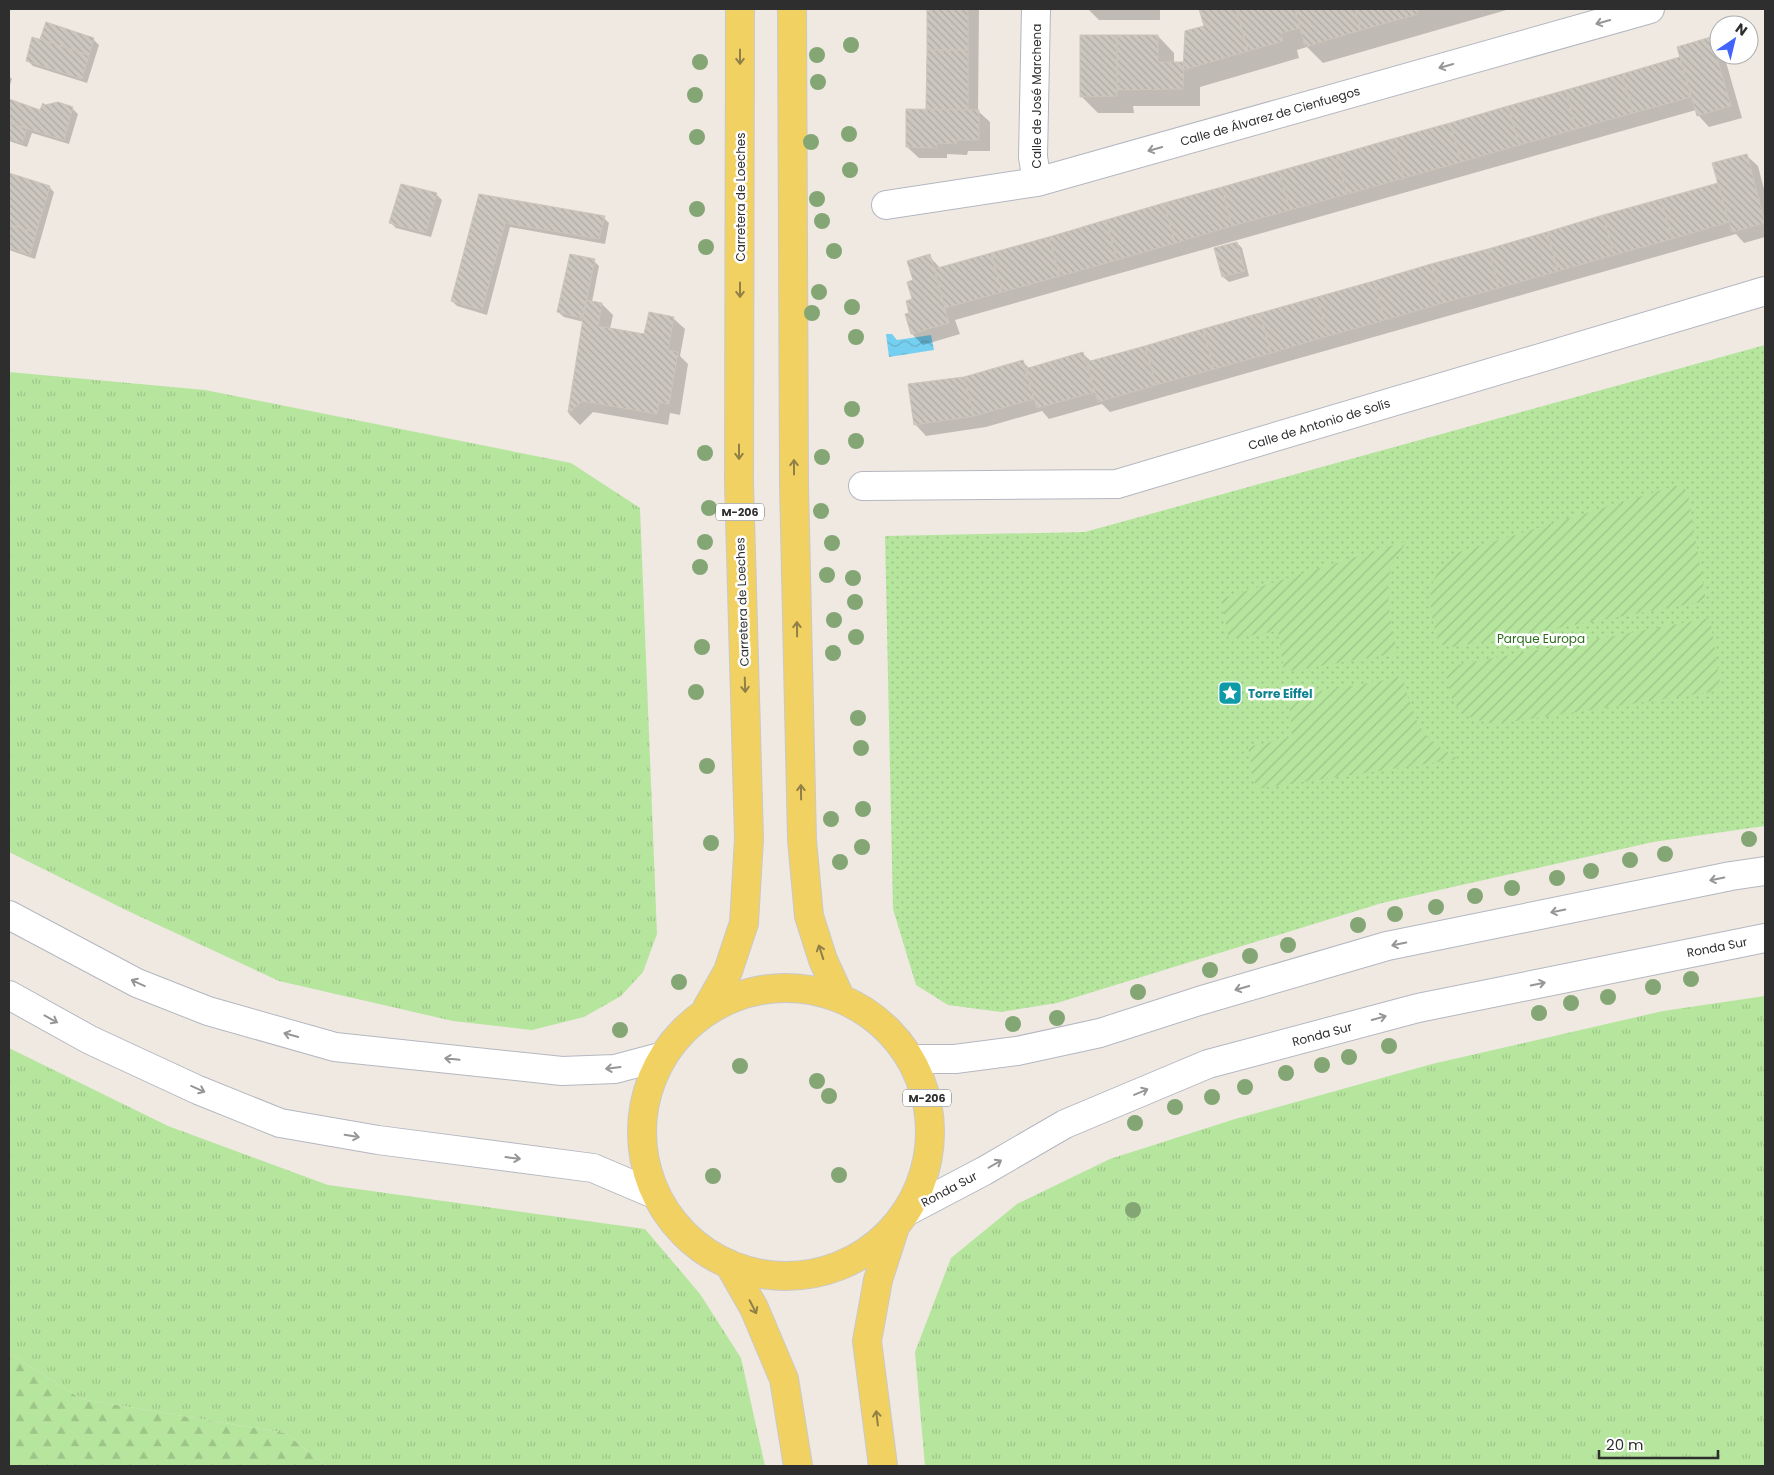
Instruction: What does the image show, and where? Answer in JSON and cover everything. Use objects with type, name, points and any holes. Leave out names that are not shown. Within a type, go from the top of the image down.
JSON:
[{"type":"main road","name":"Carretera de Loeches","points":[[707,1008],[728,971],[744,924],[750,840],[739,482],[740,9]]},
{"type":"main road","points":[[792,9],[794,484],[802,840],[809,916],[823,960],[840,996]]},
{"type":"main road","name":"Calle de José Marchena","points":[[1036,9],[1033,157],[1037,182]]},
{"type":"main road","name":"Calle de Álvarez de Cienfuegos","points":[[886,205],[1037,182],[1650,9]]},
{"type":"main road","name":"Calle de Antonio de Solís","points":[[863,486],[1117,484],[1765,291]]},
{"type":"main road","points":[[912,1059],[955,1059],[1026,1049],[1100,1033],[1199,1001],[1387,946],[1721,878],[1765,871]]},
{"type":"main road","points":[[9,915],[137,983],[208,1011],[335,1047],[562,1071],[616,1069],[660,1056]]},
{"type":"main road","name":"Ronda Sur","points":[[900,1219],[1065,1124],[1208,1064],[1418,1008],[1765,938]]},
{"type":"main road","name":"M-206","points":[[883,1466],[867,1341],[878,1280],[900,1219],[919,1189],[930,1146],[928,1101],[912,1059],[881,1022],[840,996],[772,986],[707,1008],[660,1056],[640,1124],[654,1194],[685,1236],[729,1264],[764,1274],[800,1276],[836,1267],[868,1251],[900,1219]]},
{"type":"main road","points":[[9,995],[90,1040],[198,1090],[280,1124],[387,1142],[593,1168],[654,1194]]},
{"type":"main road","name":"M-206","points":[[729,1264],[754,1308],[784,1378],[798,1466]]},
{"type":"green space","name":"Parque Europa","points":[[1765,345],[1765,826],[1653,842],[1382,903],[1057,1003],[1001,1012],[948,1005],[916,985],[893,909],[885,536],[1085,532]]},
{"type":"green space","points":[[9,372],[205,390],[571,463],[640,508],[657,934],[643,972],[621,996],[584,1017],[532,1030],[453,1021],[279,981],[128,911],[9,852]]},
{"type":"green space","points":[[1675,486],[1684,487],[1688,495],[1706,601],[1453,647],[1438,643],[1432,618],[1430,596],[1436,575],[1453,554]]},
{"type":"green space","points":[[1407,541],[1394,561],[1388,583],[1390,618],[1397,653],[1284,672],[1278,631],[1229,639],[1221,599]]},
{"type":"green space","points":[[1710,618],[1720,683],[1718,689],[1711,692],[1496,724],[1477,720],[1465,714],[1456,705],[1451,696],[1446,671],[1451,666]]},
{"type":"green space","points":[[1402,677],[1411,708],[1421,729],[1433,742],[1458,759],[1256,789],[1248,747],[1293,737],[1288,697]]},
{"type":"green space","points":[[1765,996],[1765,1466],[925,1466],[915,1352],[951,1258],[1017,1204],[1110,1159],[1235,1119],[1432,1064],[1663,1011]]},
{"type":"green space","points":[[9,1048],[168,1126],[328,1185],[645,1229],[700,1294],[741,1358],[765,1466],[326,1466],[285,1433],[81,1399],[9,1353]]},
{"type":"green space","points":[[9,1353],[81,1399],[285,1433],[326,1466],[9,1466]]},
{"type":"water","points":[[886,334],[892,334],[897,340],[931,335],[934,350],[889,357]]},
{"type":"building","points":[[927,9],[968,9],[968,50],[927,50]]},
{"type":"building","points":[[1199,9],[1236,9],[1248,51],[1183,70],[1185,31],[1204,26]]},
{"type":"building","points":[[1236,9],[1295,9],[1300,28],[1281,33],[1283,41],[1248,51]]},
{"type":"building","points":[[1295,9],[1355,9],[1361,30],[1305,47]]},
{"type":"building","points":[[1355,9],[1417,9],[1418,14],[1361,30]]},
{"type":"building","points":[[46,22],[94,38],[89,55],[40,39]]},
{"type":"building","points":[[1080,35],[1117,35],[1117,96],[1080,97]]},
{"type":"building","points":[[1117,35],[1158,35],[1158,62],[1184,62],[1183,89],[1117,90]]},
{"type":"building","points":[[32,37],[89,55],[82,79],[26,61]]},
{"type":"building","points":[[1709,38],[1709,65],[1719,65],[1731,106],[1697,116],[1677,47]]},
{"type":"building","points":[[927,50],[968,50],[968,110],[926,109]]},
{"type":"building","points":[[1680,57],[1691,97],[1633,113],[1622,74]]},
{"type":"building","points":[[1622,74],[1633,113],[1576,129],[1566,90]]},
{"type":"building","points":[[1566,90],[1576,129],[1519,145],[1508,106]]},
{"type":"building","points":[[9,99],[40,110],[43,103],[45,105],[58,102],[73,107],[64,140],[9,123]]},
{"type":"building","points":[[1508,106],[1519,145],[1461,162],[1450,123]]},
{"type":"building","points":[[906,109],[979,110],[979,140],[957,140],[956,144],[936,143],[937,148],[906,147]]},
{"type":"building","points":[[9,123],[27,128],[22,143],[9,139]]},
{"type":"building","points":[[1450,123],[1461,162],[1404,178],[1392,139]]},
{"type":"building","points":[[1392,139],[1404,178],[1347,194],[1336,155]]},
{"type":"building","points":[[1747,154],[1765,223],[1732,232],[1712,163]]},
{"type":"building","points":[[1336,155],[1347,194],[1290,210],[1279,171]]},
{"type":"building","points":[[1279,171],[1290,210],[1232,226],[1222,187]]},
{"type":"building","points":[[9,173],[50,186],[36,233],[9,224]]},
{"type":"building","points":[[1718,183],[1729,222],[1672,239],[1661,199]]},
{"type":"building","points":[[401,184],[437,193],[426,233],[389,223]]},
{"type":"building","points":[[1222,187],[1232,226],[1175,243],[1164,203]]},
{"type":"building","points":[[479,194],[605,216],[599,239],[505,223],[482,310],[451,301]]},
{"type":"building","points":[[1661,199],[1672,239],[1614,255],[1603,215]]},
{"type":"building","points":[[1164,203],[1175,243],[1117,260],[1106,220]]},
{"type":"building","points":[[1603,215],[1614,255],[1558,271],[1547,232]]},
{"type":"building","points":[[1106,220],[1117,260],[1060,276],[1049,237]]},
{"type":"building","points":[[9,224],[36,233],[30,255],[9,248]]},
{"type":"building","points":[[1547,232],[1558,271],[1499,288],[1488,249]]},
{"type":"building","points":[[1049,237],[1060,276],[1002,292],[991,253]]},
{"type":"building","points":[[1237,242],[1245,271],[1222,277],[1214,248]]},
{"type":"building","points":[[1488,249],[1499,288],[1443,303],[1431,264]]},
{"type":"building","points":[[991,253],[1002,292],[945,308],[934,269]]},
{"type":"building","points":[[570,254],[595,259],[583,318],[557,312]]},
{"type":"building","points":[[930,254],[949,323],[911,334],[905,314],[909,313],[906,301],[912,299],[907,282],[913,280],[907,261]]},
{"type":"building","points":[[1431,264],[1443,303],[1385,320],[1374,281]]},
{"type":"building","points":[[1374,281],[1385,320],[1328,336],[1317,297]]},
{"type":"building","points":[[1317,297],[1328,336],[1271,353],[1260,313]]},
{"type":"building","points":[[586,300],[602,303],[598,326],[644,334],[649,312],[674,317],[668,350],[678,352],[669,404],[659,402],[657,414],[582,401],[568,412]]},
{"type":"building","points":[[1260,313],[1271,353],[1214,369],[1203,329]]},
{"type":"building","points":[[1203,329],[1214,369],[1156,385],[1145,346]]},
{"type":"building","points":[[1145,346],[1156,385],[1098,402],[1087,362]]},
{"type":"building","points":[[1083,352],[1095,392],[1037,408],[1025,369]]},
{"type":"building","points":[[1023,360],[1034,399],[974,416],[964,377]]},
{"type":"building","points":[[964,377],[974,416],[914,425],[908,384]]},
{"type":"place","name":"Torre Eiffel","points":[[1230,693]]}]
